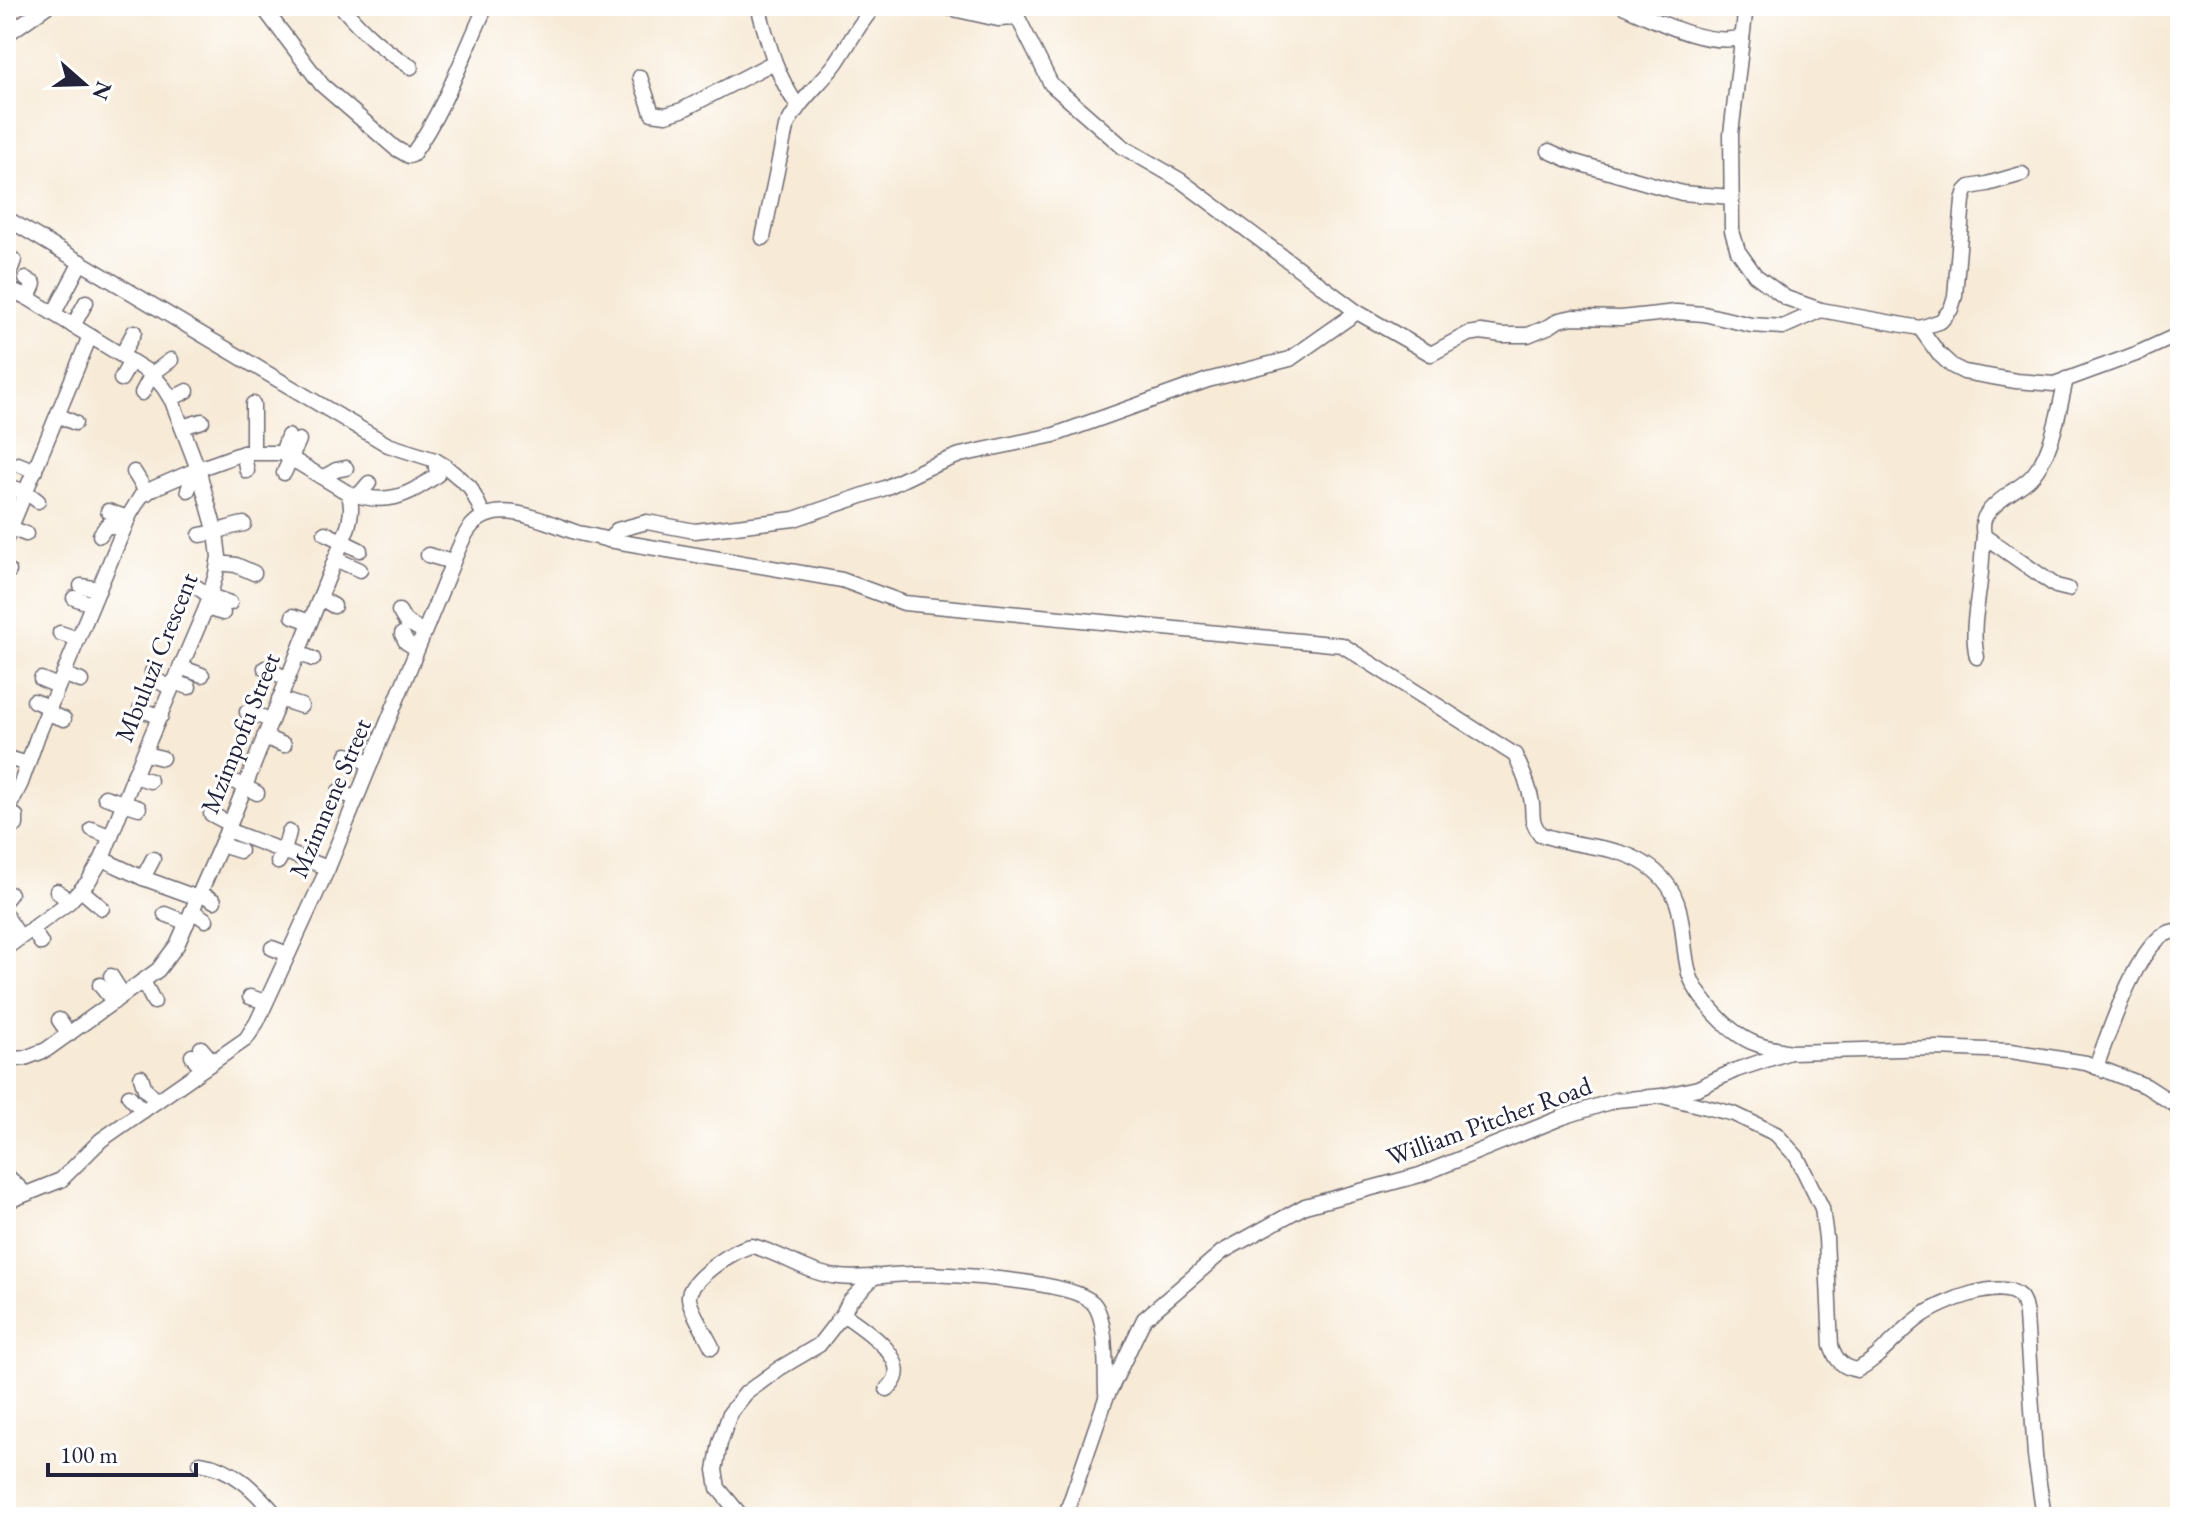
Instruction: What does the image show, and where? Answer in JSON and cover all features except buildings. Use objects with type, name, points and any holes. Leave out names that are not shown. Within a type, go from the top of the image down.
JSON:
[{"type":"street","points":[[6,35],[47,6]]},
{"type":"street","points":[[262,6],[322,85],[395,148],[409,156],[433,120],[486,6]]},
{"type":"street","points":[[341,6],[382,49],[411,67]]},
{"type":"street","points":[[758,6],[781,82],[798,106]]},
{"type":"street","points":[[763,238],[786,127],[798,106],[834,66],[875,6]]},
{"type":"street","points":[[940,6],[998,19],[1015,12],[1051,84],[1123,147],[1180,180],[1357,312],[1431,354],[1468,334],[1528,335],[1559,320],[1573,317],[1621,318],[1676,312],[1704,314],[1751,325],[1783,327],[1821,310]]},
{"type":"street","points":[[1623,6],[1695,34],[1722,41],[1742,37]]},
{"type":"street","points":[[1746,6],[1731,134],[1732,231],[1738,251],[1755,275],[1786,298],[1821,310],[1920,328],[1941,321],[1951,309],[1955,296],[1966,191],[1970,187],[2022,174]]},
{"type":"street","points":[[640,77],[652,113],[666,115],[682,110],[774,62]]},
{"type":"street","points":[[1549,151],[1571,161],[1682,193],[1732,197]]},
{"type":"street","points":[[6,218],[388,445],[435,460],[470,487],[484,516],[504,511],[609,540],[842,580],[904,603],[1342,645],[1515,755],[1527,781],[1532,802],[1530,814],[1540,834],[1555,840],[1631,855],[1657,873],[1675,894],[1690,974],[1702,996],[1742,1037],[1753,1043],[1790,1052]]},
{"type":"street","points":[[6,285],[14,260]]},
{"type":"street","points":[[54,313],[81,262]]},
{"type":"street","points":[[26,279],[34,284],[28,298]]},
{"type":"street","name":"Mbuluzi Crescent","points":[[6,285],[152,374],[164,388],[171,399],[180,437],[199,472],[216,533],[218,563],[208,602],[172,685],[154,746],[134,776],[132,806],[111,837],[88,882],[59,918],[26,933],[6,948]]},
{"type":"street","points":[[1783,327],[1786,298]]},
{"type":"street","points":[[73,326],[86,302]]},
{"type":"street","points":[[609,540],[617,530],[647,522],[695,531],[794,519],[885,488],[960,455],[1054,435],[1208,380],[1290,359],[1357,312]]},
{"type":"street","points":[[1920,328],[1938,353],[1964,372],[2054,384],[2180,334]]},
{"type":"street","points":[[121,379],[134,332]]},
{"type":"street","points":[[26,534],[8,533],[32,496],[35,471],[62,425],[90,336]]},
{"type":"street","points":[[142,393],[152,374],[171,360]]},
{"type":"street","points":[[1977,657],[1973,641],[1974,618],[1985,517],[2036,472],[2058,418],[2066,379]]},
{"type":"street","points":[[171,399],[187,391]]},
{"type":"street","points":[[247,471],[253,404]]},
{"type":"street","points":[[180,437],[202,421]]},
{"type":"street","points":[[284,473],[293,438]]},
{"type":"street","points":[[16,825],[12,809],[28,764],[31,733],[70,674],[81,620],[114,571],[141,496],[248,453],[287,456],[340,490],[381,500],[418,489],[437,475],[435,460]]},
{"type":"street","points":[[18,464],[35,471]]},
{"type":"street","points":[[340,490],[336,470],[346,468]]},
{"type":"street","points":[[134,472],[147,493]]},
{"type":"street","points":[[188,490],[199,472]]},
{"type":"street","points":[[340,490],[369,483]]},
{"type":"street","points":[[8,486],[32,496]]},
{"type":"street","name":"Mzimpofu Street","points":[[6,1060],[25,1058],[46,1050],[158,970],[177,945],[229,827],[342,542],[351,514],[351,501],[340,490]]},
{"type":"street","points":[[108,511],[128,529]]},
{"type":"street","name":"Mzimnene Street","points":[[6,1202],[61,1180],[101,1140],[246,1039],[257,1005],[288,954],[328,868],[452,562],[469,528],[484,516]]},
{"type":"street","points":[[200,535],[244,524]]},
{"type":"street","points":[[100,535],[107,525],[128,529]]},
{"type":"street","points":[[325,533],[360,550]]},
{"type":"street","points":[[1984,536],[2056,586],[2068,589]]},
{"type":"street","points":[[428,555],[452,562]]},
{"type":"street","points":[[335,559],[360,570]]},
{"type":"street","points":[[218,563],[236,565],[254,573]]},
{"type":"street","points":[[195,586],[208,602],[227,608]]},
{"type":"street","points":[[92,604],[78,592],[99,589]]},
{"type":"street","points":[[320,598],[334,606]]},
{"type":"street","points":[[399,611],[405,621],[424,632]]},
{"type":"street","points":[[293,616],[310,622]]},
{"type":"street","points":[[60,633],[78,639]]},
{"type":"street","points":[[402,634],[406,642],[417,649]]},
{"type":"street","points":[[298,653],[313,659]]},
{"type":"street","points":[[180,667],[202,675]]},
{"type":"street","points":[[265,668],[288,679]]},
{"type":"street","points":[[152,672],[156,680],[189,687]]},
{"type":"street","points":[[41,679],[70,674]]},
{"type":"street","points":[[279,699],[301,706]]},
{"type":"street","points":[[34,701],[64,719]]},
{"type":"street","points":[[140,710],[161,716]]},
{"type":"street","points":[[247,712],[271,720]]},
{"type":"street","points":[[264,737],[284,745]]},
{"type":"street","points":[[154,746],[162,758]]},
{"type":"street","points":[[347,755],[371,763]]},
{"type":"street","points":[[11,759],[28,764]]},
{"type":"street","points":[[246,784],[264,773]]},
{"type":"street","points":[[134,776],[150,781]]},
{"type":"street","points":[[339,791],[356,799]]},
{"type":"street","points":[[105,797],[132,806]]},
{"type":"street","points":[[211,814],[281,857],[328,868]]},
{"type":"street","points":[[92,829],[111,837]]},
{"type":"street","points":[[281,857],[289,832]]},
{"type":"street","points":[[221,845],[240,851]]},
{"type":"street","points":[[102,859],[126,876],[143,878],[194,906],[206,920]]},
{"type":"street","points":[[143,878],[153,859]]},
{"type":"street","points":[[81,890],[102,908]]},
{"type":"street","points":[[57,891],[69,902]]},
{"type":"street","points":[[165,914],[214,901]]},
{"type":"street","points":[[6,916],[41,943]]},
{"type":"street","points":[[2096,1067],[2138,966],[2160,937],[2180,930]]},
{"type":"street","points":[[272,948],[288,954]]},
{"type":"street","points":[[105,981],[118,998]]},
{"type":"street","points":[[143,981],[154,1002]]},
{"type":"street","points":[[59,1020],[69,1034]]},
{"type":"street","name":"William Pitcher Road","points":[[1065,1517],[1106,1398],[1144,1319],[1222,1252],[1305,1206],[1420,1175],[1563,1117],[1616,1100],[1662,1096],[1698,1088],[1736,1070],[1790,1052],[1936,1048],[2011,1051],[2086,1063],[2146,1086],[2180,1108]]},
{"type":"street","points":[[196,1052],[208,1066]]},
{"type":"street","points":[[141,1077],[145,1089],[157,1101]]},
{"type":"street","points":[[129,1096],[143,1111]]},
{"type":"street","points":[[1662,1096],[1734,1114],[1776,1134],[1797,1157],[1822,1208],[1831,1346],[1836,1358],[1846,1367],[1857,1370],[1868,1364],[1923,1314],[1961,1297],[1997,1288],[2022,1299],[2026,1315],[2035,1456],[2044,1517]]},
{"type":"street","points":[[6,1175],[25,1193]]},
{"type":"street","points":[[712,1347],[688,1298],[698,1280],[727,1257],[752,1246],[821,1274],[841,1278],[925,1274],[1004,1280],[1083,1295],[1093,1302],[1102,1328],[1106,1398]]},
{"type":"street","points":[[742,1517],[718,1488],[715,1470],[730,1413],[746,1393],[819,1345],[849,1302],[875,1276]]},
{"type":"street","points":[[843,1314],[893,1356],[897,1376],[895,1383],[887,1389]]},
{"type":"street","points":[[200,1463],[214,1465],[245,1481],[278,1517]]}]
